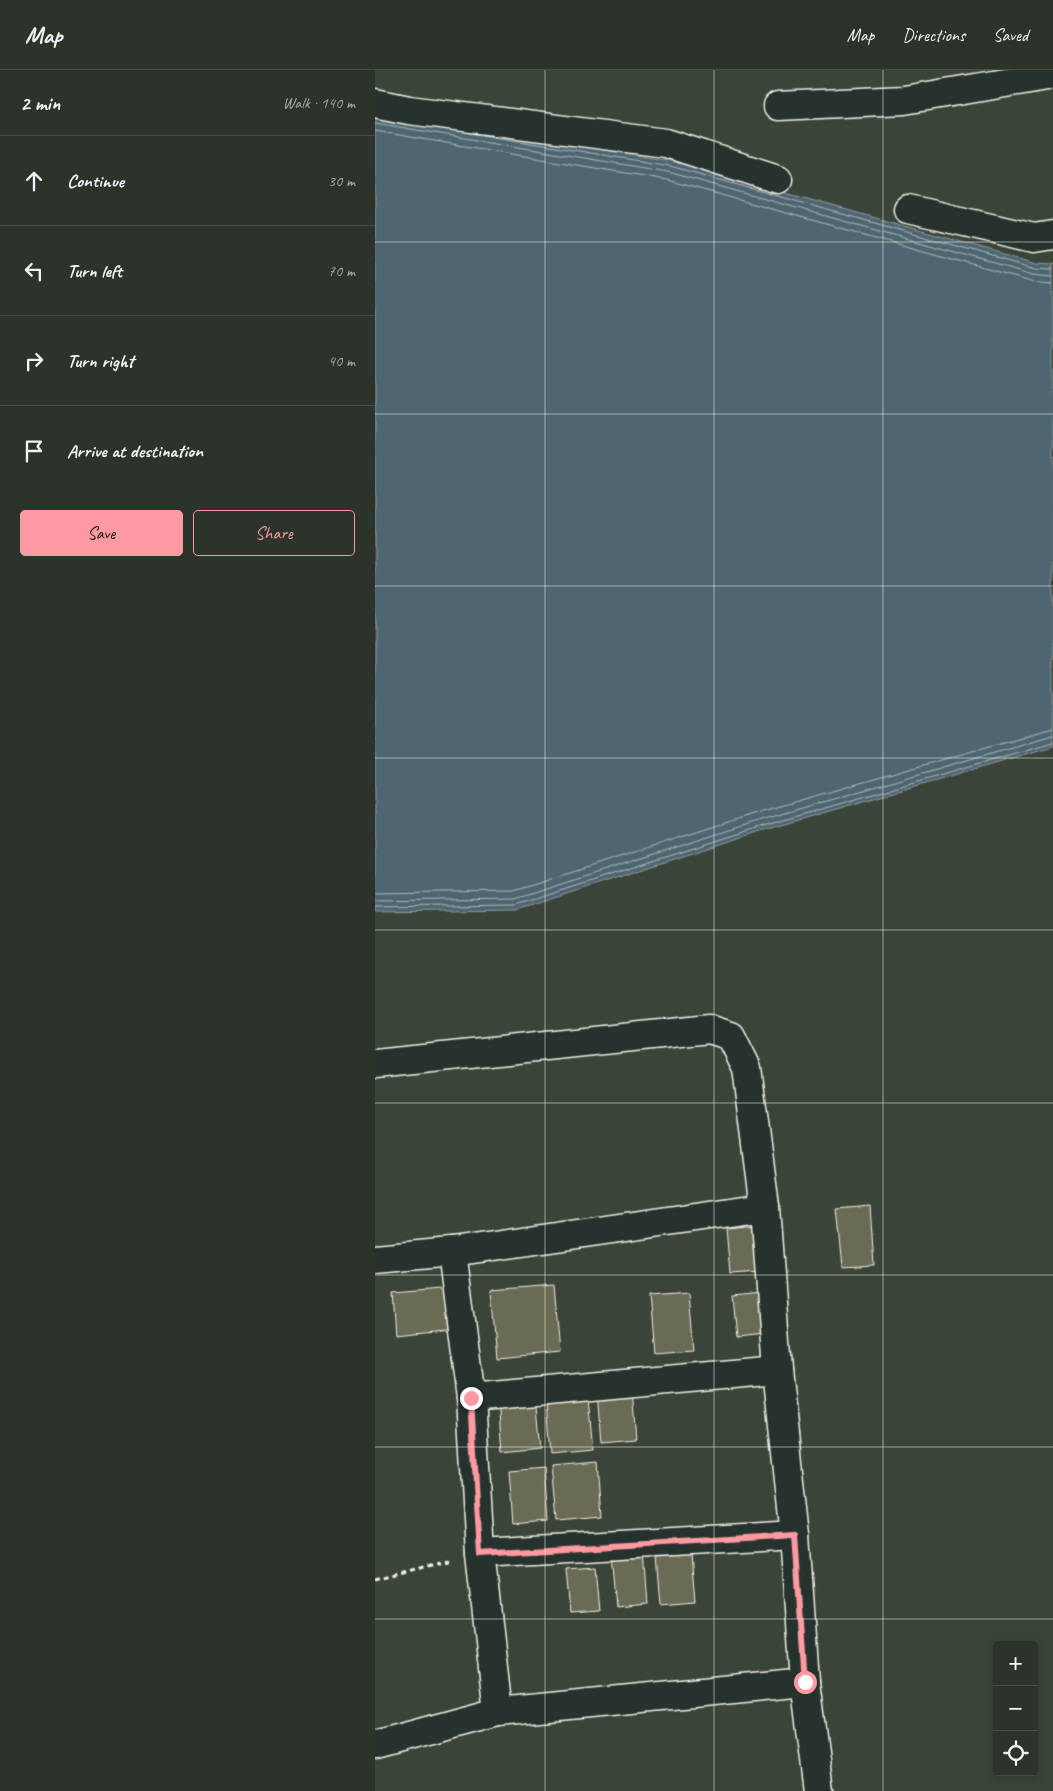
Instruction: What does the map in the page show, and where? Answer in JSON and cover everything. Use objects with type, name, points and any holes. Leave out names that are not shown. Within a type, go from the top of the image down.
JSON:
[{"type":"street","points":[[778,106],[904,100],[1053,75]]},
{"type":"street","points":[[375,103],[409,110],[666,143],[778,179]]},
{"type":"street","points":[[908,209],[1034,238],[1053,235]]},
{"type":"street","points":[[375,1064],[709,1028],[731,1036],[747,1068],[765,1207],[777,1370],[795,1535],[805,1682],[819,1791]]},
{"type":"street","points":[[375,1259],[452,1252],[765,1207]]},
{"type":"street","points":[[452,1252],[471,1398],[480,1554],[498,1712]]},
{"type":"street","points":[[471,1398],[777,1370]]},
{"type":"street","points":[[480,1554],[795,1535]]},
{"type":"street","points":[[375,1745],[498,1712],[805,1682]]},
{"type":"path","points":[[375,1579],[480,1554]]},
{"type":"water","points":[[375,112],[671,161],[1037,263],[1053,264],[1053,746],[764,830],[517,910],[375,912]]},
{"type":"building","points":[[870,1206],[874,1265],[843,1267],[837,1209]]},
{"type":"building","points":[[757,1225],[761,1272],[730,1274],[726,1228]]},
{"type":"building","points":[[554,1285],[560,1352],[497,1358],[491,1290]]},
{"type":"building","points":[[452,1288],[455,1328],[396,1334],[393,1293]]},
{"type":"building","points":[[689,1293],[694,1350],[654,1353],[649,1296]]},
{"type":"building","points":[[762,1293],[765,1334],[736,1337],[732,1296]]},
{"type":"building","points":[[632,1390],[636,1439],[601,1442],[597,1392]]},
{"type":"building","points":[[535,1397],[540,1448],[502,1452],[498,1400]]},
{"type":"building","points":[[588,1398],[593,1450],[550,1454],[546,1401]]},
{"type":"building","points":[[598,1462],[602,1516],[556,1520],[551,1466]]},
{"type":"building","points":[[544,1468],[548,1521],[513,1524],[509,1471]]},
{"type":"building","points":[[644,1552],[648,1604],[616,1607],[611,1555]]},
{"type":"building","points":[[691,1555],[695,1601],[661,1604],[657,1558]]},
{"type":"building","points":[[595,1567],[599,1611],[570,1613],[566,1569]]},
{"type":"route","points":[[471,1398],[480,1554],[795,1535],[805,1682]]}]
